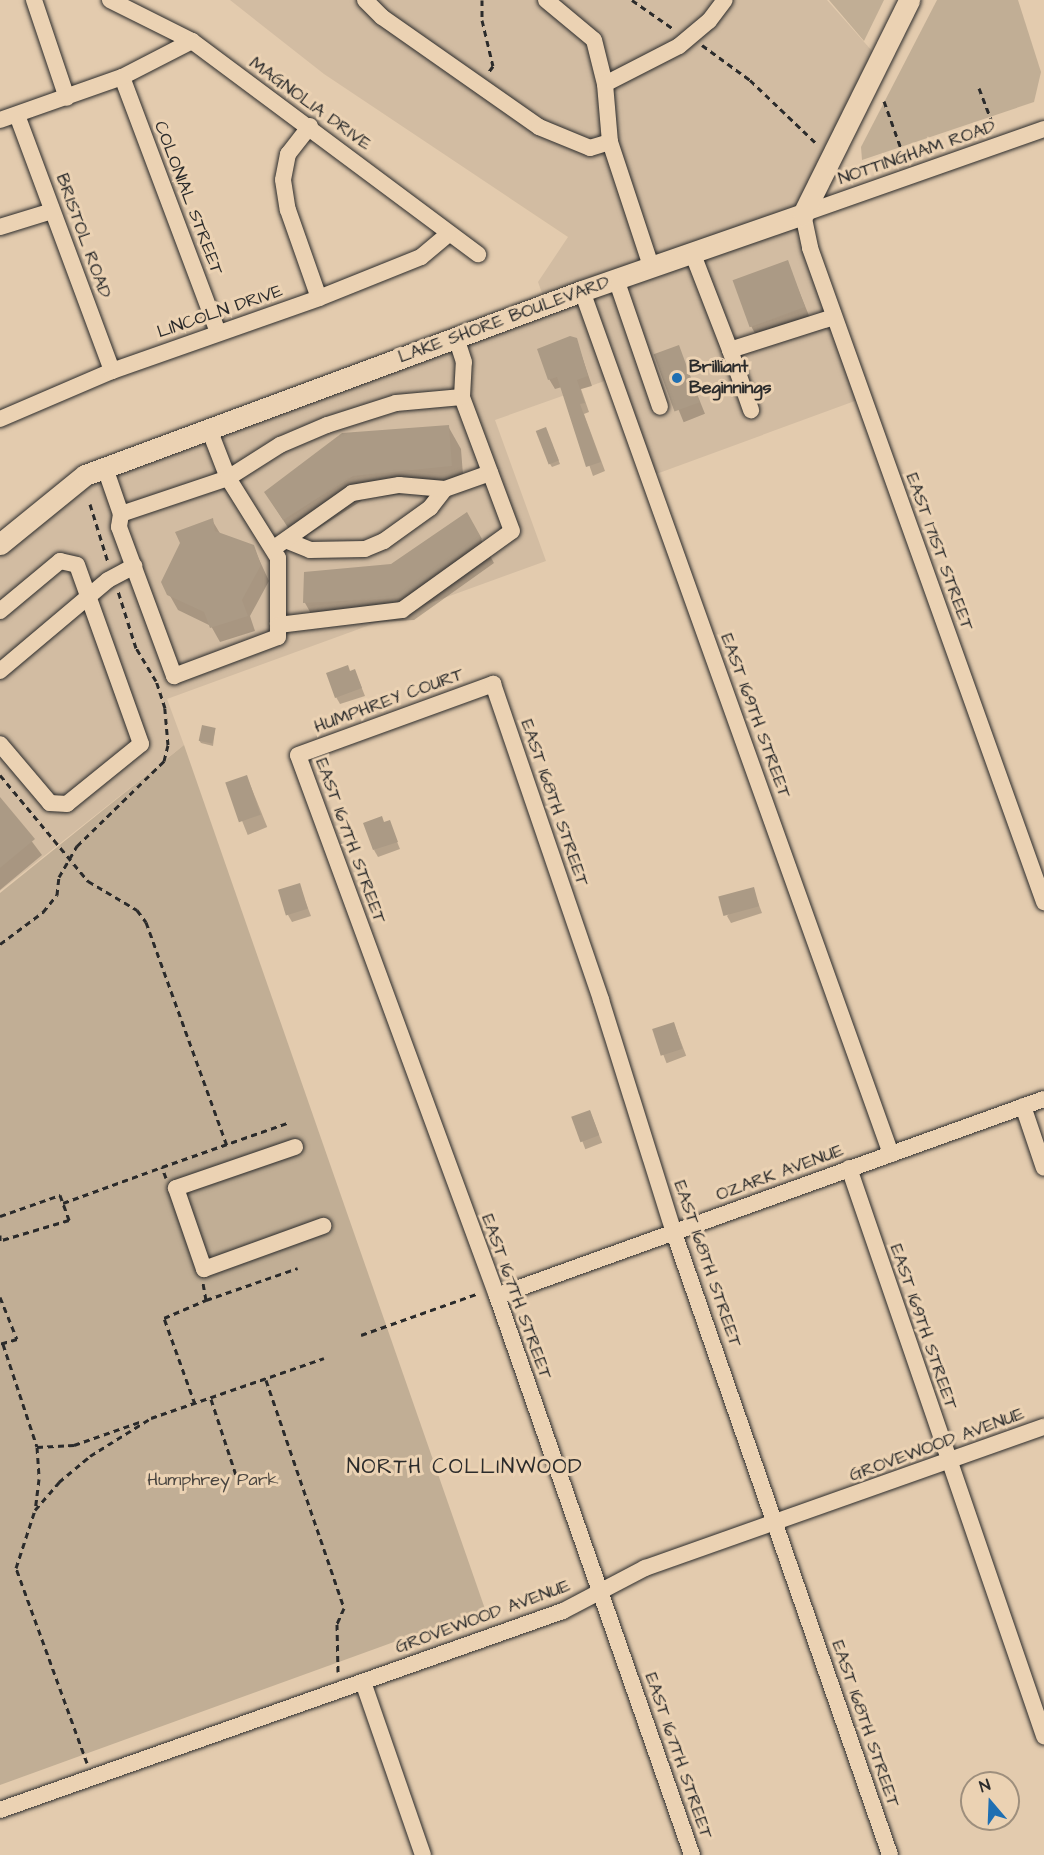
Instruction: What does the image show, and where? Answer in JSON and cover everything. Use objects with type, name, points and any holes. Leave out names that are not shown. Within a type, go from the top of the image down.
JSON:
[{"type":"main road","points":[[803,214],[909,0]]},
{"type":"main road","name":"LAKE SHORE BOULEVARD","points":[[0,544],[86,475],[582,291],[803,214]]},
{"type":"street","points":[[34,0],[67,98]]},
{"type":"street","name":"MAGNOLIA DRIVE","points":[[110,0],[192,41],[310,126],[448,234],[478,254]]},
{"type":"street","points":[[365,0],[382,17],[539,127],[590,148],[609,142]]},
{"type":"street","points":[[546,0],[594,40],[605,84],[609,142],[651,266]]},
{"type":"street","points":[[605,84],[689,38],[725,0]]},
{"type":"street","points":[[0,120],[122,77],[192,41]]},
{"type":"street","name":"COLONIAL STREET","points":[[122,77],[218,333]]},
{"type":"street","name":"BRISTOL ROAD","points":[[17,115],[112,371]]},
{"type":"street","points":[[310,126],[288,154],[283,180],[288,210],[319,298]]},
{"type":"street","name":"NOTTINGHAM ROAD","points":[[803,214],[1044,129]]},
{"type":"street","points":[[0,226],[52,211]]},
{"type":"street","name":"EAST 171ST STREET","points":[[803,214],[810,248],[834,317],[1044,902]]},
{"type":"street","name":"LINCOLN DRIVE","points":[[0,419],[112,371],[319,298],[421,257],[448,234]]},
{"type":"street","points":[[692,252],[751,410]]},
{"type":"street","points":[[616,279],[660,407]]},
{"type":"street","name":"EAST 169TH STREET","points":[[582,291],[891,1154]]},
{"type":"street","points":[[730,350],[834,317]]},
{"type":"street","points":[[278,625],[402,610],[512,531],[462,397],[464,363],[456,338]]},
{"type":"street","points":[[121,514],[228,478],[280,444],[327,425],[396,404],[462,397]]},
{"type":"street","points":[[209,429],[228,478],[281,544],[310,550],[365,549],[384,541],[430,508],[445,489]]},
{"type":"street","points":[[105,468],[121,514],[119,527],[174,676],[278,637],[278,558],[281,544],[352,493],[399,485],[445,489],[490,473]]},
{"type":"street","points":[[0,611],[60,561],[77,565],[90,595],[141,744],[67,804],[50,803],[0,744]]},
{"type":"street","points":[[0,672],[90,595],[116,585],[134,566]]},
{"type":"street","name":"HUMPHREY COURT","points":[[298,755],[493,684]]},
{"type":"street","name":"EAST 168TH STREET","points":[[493,684],[601,1000],[674,1233],[890,1855]]},
{"type":"street","name":"EAST 167TH STREET","points":[[298,755],[497,1296],[692,1855]]},
{"type":"street","name":"OZARK AVENUE","points":[[497,1296],[1044,1099]]},
{"type":"street","points":[[1023,1106],[1044,1168]]},
{"type":"street","points":[[296,1147],[176,1188],[204,1269],[323,1226]]},
{"type":"street","name":"EAST 169TH STREET","points":[[849,1168],[1044,1736]]},
{"type":"street","name":"GROVEWOOD AVENUE","points":[[0,1810],[563,1611],[645,1568],[1044,1427]]},
{"type":"street","points":[[363,1682],[423,1855]]},
{"type":"path","points":[[479,85],[493,66],[482,20],[482,0]]},
{"type":"path","points":[[632,0],[750,80],[816,143]]},
{"type":"path","points":[[978,88],[993,125]]},
{"type":"path","points":[[884,101],[903,154]]},
{"type":"path","points":[[90,504],[116,585]]},
{"type":"path","points":[[0,775],[88,880],[137,910],[146,922],[226,1146]]},
{"type":"path","points":[[63,1203],[162,1167]]},
{"type":"path","points":[[0,1216],[60,1195],[69,1220],[1,1242],[0,1235]]},
{"type":"path","points":[[206,1300],[298,1268]]},
{"type":"path","points":[[361,1335],[476,1294]]},
{"type":"path","points":[[0,1297],[17,1339],[1,1344],[37,1448],[39,1479],[35,1510],[16,1568],[92,1778]]},
{"type":"path","points":[[37,1448],[74,1445],[324,1358]]},
{"type":"path","points":[[266,1380],[344,1608],[337,1624],[338,1672]]},
{"type":"path","points":[[211,1399],[238,1481]]},
{"type":"path","points":[[35,1510],[59,1482],[90,1456],[151,1418]]},
{"type":"shaded area","points":[[230,0],[827,0],[880,60],[803,214],[863,398],[648,477],[613,378],[495,420],[546,561],[167,699],[184,745],[0,891],[0,544],[85,475],[546,304],[538,282],[568,237],[324,74]]},
{"type":"green space","points":[[829,0],[884,0],[864,41]]},
{"type":"green space","points":[[937,0],[1018,0],[1041,72],[1034,102],[862,160],[861,147]]},
{"type":"green space","name":"Humphrey Park","points":[[184,745],[485,1609],[0,1785],[0,893]]},
{"type":"building","points":[[788,260],[805,307],[750,327],[733,280]]},
{"type":"building","points":[[570,336],[577,338],[588,376],[577,380],[585,403],[580,404],[601,462],[586,467],[557,377],[548,380],[537,349]]},
{"type":"building","name":"Brilliant Beginnings","points":[[679,345],[700,402],[674,412],[654,354]]},
{"type":"building","points":[[449,425],[452,466],[353,476],[283,520],[264,492],[342,433]]},
{"type":"building","points":[[546,427],[559,461],[549,465],[536,431]]},
{"type":"building","points":[[467,512],[482,539],[401,598],[303,603],[304,572],[391,564]]},
{"type":"building","points":[[213,518],[215,531],[254,545],[261,565],[242,600],[248,616],[210,628],[204,612],[167,595],[161,582],[180,543],[175,532]]},
{"type":"building","points":[[348,665],[350,671],[355,669],[362,688],[335,698],[326,673]]},
{"type":"building","points":[[202,725],[216,728],[212,744],[199,741]]},
{"type":"building","points":[[247,775],[261,815],[239,822],[225,782]]},
{"type":"building","points":[[0,797],[35,839],[0,868]]},
{"type":"building","points":[[382,816],[384,822],[390,820],[398,842],[373,850],[363,823]]},
{"type":"building","points":[[300,883],[308,909],[286,916],[278,890]]},
{"type":"building","points":[[754,887],[759,906],[723,916],[718,897]]},
{"type":"building","points":[[674,1022],[683,1049],[661,1056],[652,1029]]},
{"type":"building","points":[[590,1110],[599,1135],[580,1142],[571,1117]]},
{"type":"place","name":"Brilliant Beginnings","points":[[677,378]]},
{"type":"district","name":"NORTH COLLINWOOD","points":[[465,1467]]}]
